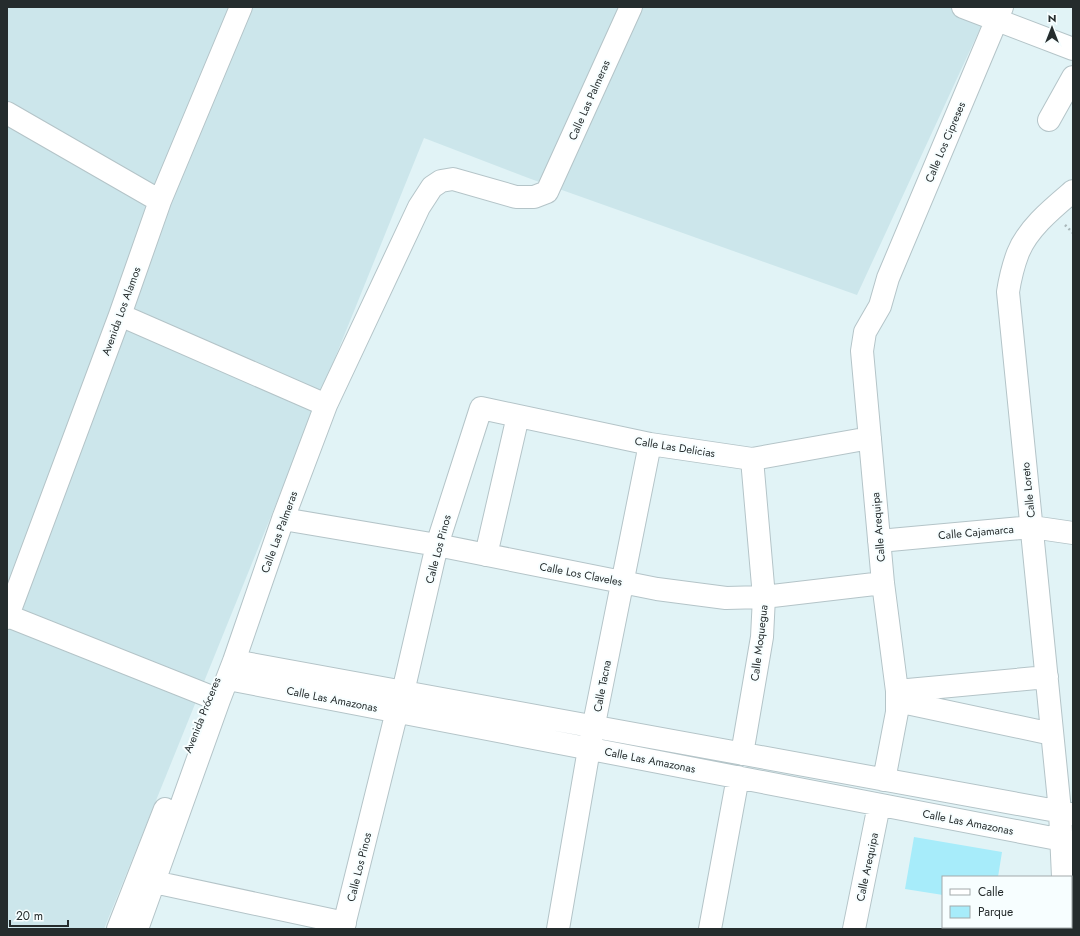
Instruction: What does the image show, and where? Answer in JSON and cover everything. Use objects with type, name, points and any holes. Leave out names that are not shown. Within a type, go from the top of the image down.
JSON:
[{"type":"street","name":"Avenida Los Alamos","points":[[7,617],[120,315],[160,201],[242,7]]},
{"type":"street","name":"Calle Las Palmeras","points":[[231,670],[283,518],[326,405],[419,207],[432,187],[442,181],[453,179],[516,197],[534,198],[547,192],[631,7]]},
{"type":"street","points":[[963,7],[999,13],[1073,49]]},
{"type":"street","name":"Calle Los Cipreses","points":[[888,278],[999,13]]},
{"type":"street","points":[[1049,120],[1073,77]]},
{"type":"street","points":[[7,113],[160,201]]},
{"type":"street","name":"Calle Loreto","points":[[1063,876],[1067,841],[1066,813],[1052,734],[1008,292],[1011,273],[1018,252],[1028,235],[1052,209],[1073,191]]},
{"type":"street","name":"Calle Arequipa","points":[[884,780],[897,712],[897,696],[883,583],[862,351],[865,332],[880,306],[888,278]]},
{"type":"street","points":[[120,315],[326,405]]},
{"type":"street","name":"Calle Las Delicias","points":[[481,408],[650,444],[752,460],[870,438]]},
{"type":"street","name":"Calle Los Pinos","points":[[344,926],[400,702],[437,545],[481,408]]},
{"type":"street","points":[[486,555],[518,416]]},
{"type":"street","name":"Calle Tacna","points":[[558,929],[589,749],[650,444]]},
{"type":"street","name":"Calle Moquegua","points":[[742,754],[762,637],[764,597],[752,460]]},
{"type":"street","name":"Calle Los Claveles","points":[[283,518],[437,545],[657,589],[726,598],[764,597],[883,583]]},
{"type":"street","name":"Calle Cajamarca","points":[[879,541],[1032,527],[1073,533]]},
{"type":"street","points":[[7,617],[214,698]]},
{"type":"street","name":"Avenida Próceres","points":[[137,929],[154,882],[214,698],[216,677],[223,666],[231,670]]},
{"type":"street","name":"Calle Las Amazonas","points":[[231,670],[400,702],[589,749],[1067,841]]},
{"type":"street","points":[[897,696],[1047,677]]},
{"type":"street","points":[[897,696],[1052,734]]},
{"type":"street","name":"Avenida Próceres","points":[[118,929],[214,698]]},
{"type":"street","name":"Calle Las Amazonas","points":[[400,702],[594,727],[1066,813]]},
{"type":"street","points":[[710,929],[738,777]]},
{"type":"street","name":"Calle Arequipa","points":[[854,929],[879,805]]},
{"type":"street","points":[[154,882],[344,926]]},
{"type":"shaded area","points":[[7,7],[990,7],[857,295],[531,179],[424,138],[104,929],[14,929],[7,926]]},
{"type":"green space","points":[[914,837],[1002,852],[998,876],[942,876],[942,895],[905,889]]}]
